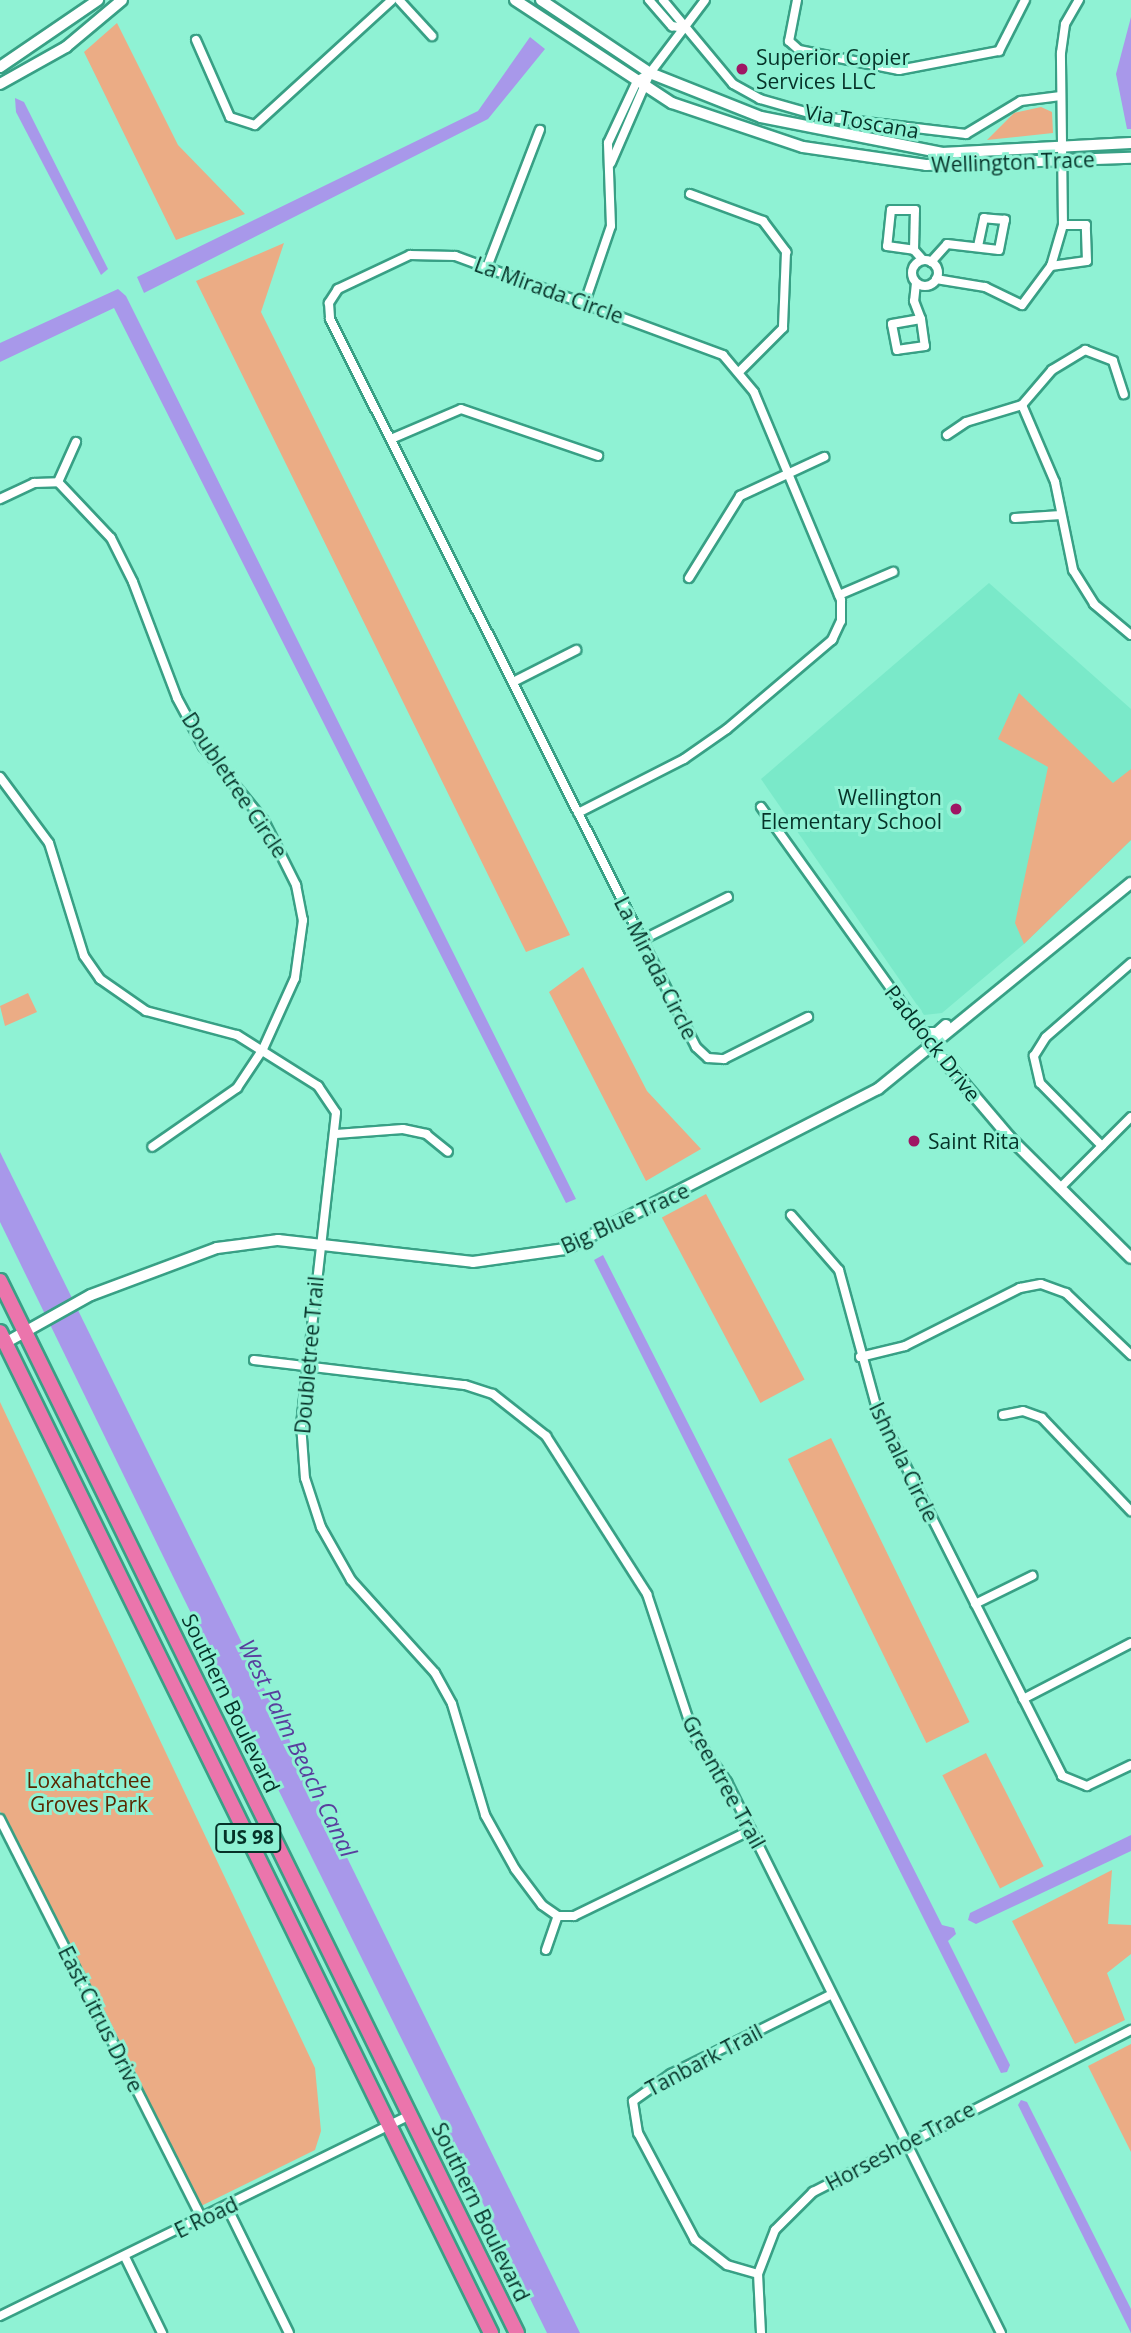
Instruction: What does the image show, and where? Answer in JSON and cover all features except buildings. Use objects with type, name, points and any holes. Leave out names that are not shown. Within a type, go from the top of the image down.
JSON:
[{"type":"highway","name":"Southern Boulevard","points":[[0,1280],[31,1326],[517,2333]]},
{"type":"highway","name":"Southern Boulevard","points":[[2,1340],[491,2333]]},
{"type":"street","points":[[0,67],[98,0]]},
{"type":"street","points":[[0,84],[66,47],[122,0]]},
{"type":"street","points":[[196,40],[230,117],[255,125],[392,0]]},
{"type":"street","points":[[399,0],[432,36]]},
{"type":"street","name":"Wellington Trace","points":[[515,0],[648,88],[739,129],[851,156],[926,165],[1131,158]]},
{"type":"street","name":"Wellington Trace","points":[[541,0],[650,73],[754,115],[871,142],[942,153],[1131,142]]},
{"type":"street","points":[[649,0],[672,26],[683,29]]},
{"type":"street","points":[[663,0],[683,29]]},
{"type":"street","points":[[585,302],[611,226],[608,144],[637,81],[650,73],[705,0]]},
{"type":"street","points":[[797,0],[789,41],[800,50],[898,70],[999,51],[1025,0]]},
{"type":"street","points":[[916,283],[927,286],[936,279],[985,287],[1005,302],[1022,305],[1051,266],[1063,225],[1062,39],[1079,0]]},
{"type":"street","name":"Via Toscana","points":[[683,29],[741,90],[857,124],[966,134],[1021,101],[1061,96]]},
{"type":"street","points":[[609,169],[648,88],[650,73]]},
{"type":"street","points":[[487,267],[540,130]]},
{"type":"street","points":[[690,194],[763,221],[786,252],[785,322],[774,342],[740,371]]},
{"type":"street","points":[[914,250],[915,210],[891,209],[887,246],[914,250],[927,261],[936,279]]},
{"type":"street","points":[[921,319],[892,324],[897,350],[925,346],[921,319],[914,301],[916,283],[912,272],[947,244],[999,250],[1005,220],[984,218],[978,246]]},
{"type":"street","points":[[1051,266],[1087,261],[1086,225],[1063,225]]},
{"type":"street","name":"La Mirada Circle","points":[[578,813],[684,759],[737,721],[832,640],[842,616],[839,595],[788,472],[740,371],[712,349],[585,302],[444,253],[421,253],[338,289],[331,298],[330,319],[391,439],[578,813],[696,1047],[708,1058],[724,1059],[808,1017]]},
{"type":"street","points":[[947,435],[965,422],[1022,405],[1052,370],[1085,350],[1113,361],[1124,394]]},
{"type":"street","points":[[1022,405],[1049,464],[1068,554],[1080,584],[1131,635]]},
{"type":"street","points":[[391,439],[445,412],[466,410],[598,456]]},
{"type":"street","points":[[0,499],[34,483],[58,482],[76,442]]},
{"type":"street","points":[[689,578],[735,500],[788,472],[824,457]]},
{"type":"street","name":"Doubletree Circle","points":[[58,482],[111,538],[133,582],[177,698],[203,746],[264,821],[296,885],[303,919],[295,978],[263,1049],[237,1088],[152,1147]]},
{"type":"street","points":[[1015,517],[1061,515]]},
{"type":"street","points":[[839,595],[892,572]]},
{"type":"street","points":[[513,682],[576,650]]},
{"type":"street","points":[[0,777],[49,843],[84,956],[100,979],[146,1011],[207,1023],[263,1049],[318,1086],[336,1113],[336,1134],[403,1129],[426,1134],[448,1152]]},
{"type":"street","name":"Paddock Drive","points":[[761,807],[932,1046],[1060,1188],[1131,1258]]},
{"type":"street","name":"Big Blue Trace","points":[[2,1340],[91,1295],[217,1248],[278,1240],[473,1262],[565,1249],[878,1089],[1131,883]]},
{"type":"street","points":[[642,940],[728,897]]},
{"type":"street","points":[[1102,1146],[1040,1083],[1034,1056],[1042,1041],[1131,963]]},
{"type":"street","points":[[922,1033],[937,1033],[979,1008]]},
{"type":"street","points":[[1060,1188],[1131,1117]]},
{"type":"street","name":"Doubletree Trail","points":[[336,1134],[319,1244],[300,1424],[304,1470],[321,1527],[351,1580],[435,1673],[464,1734],[485,1815],[515,1869],[542,1905],[558,1916]]},
{"type":"street","name":"Ishnala Circle","points":[[791,1215],[839,1270],[860,1357],[877,1409],[1023,1699],[1071,1784],[1087,1786],[1131,1765]]},
{"type":"street","points":[[860,1357],[905,1346],[1020,1288],[1041,1283],[1066,1293],[1131,1355]]},
{"type":"street","name":"Greentree Trail","points":[[254,1360],[307,1363],[465,1385],[493,1394],[546,1436],[647,1594],[694,1736],[751,1830],[830,1994],[1002,2333]]},
{"type":"street","points":[[1003,1415],[1023,1411],[1042,1418],[1131,1511]]},
{"type":"street","points":[[975,1604],[1032,1576]]},
{"type":"street","points":[[1023,1699],[1131,1643]]},
{"type":"street","name":"East Citrus Drive","points":[[0,1819],[202,2219]]},
{"type":"street","points":[[546,1950],[558,1916],[589,1911],[751,1830]]},
{"type":"street","name":"Tanbark Trail","points":[[758,2274],[727,2265],[695,2240],[638,2133],[633,2101],[671,2074],[830,1994]]},
{"type":"street","name":"Horseshoe Trace","points":[[761,2333],[758,2274],[775,2230],[813,2192],[1131,2030]]},
{"type":"street","name":"E Road","points":[[0,2316],[410,2115]]},
{"type":"street","points":[[227,2207],[289,2333]]},
{"type":"street","points":[[125,2257],[162,2333]]},
{"type":"shaded area","points":[[1131,17],[1131,129],[1127,129],[1116,74]]},
{"type":"shaded area","points":[[530,37],[545,49],[488,119],[144,293],[137,277],[478,111]]},
{"type":"shaded area","points":[[15,98],[24,102],[108,269],[101,275],[16,112]]},
{"type":"shaded area","points":[[118,289],[126,296],[576,1199],[566,1203],[114,308],[0,362],[0,343]]},
{"type":"shaded area","name":"Wellington Elementary School","points":[[989,583],[1131,709],[1131,840],[1024,944],[942,1013],[924,1015],[761,779]]},
{"type":"shaded area","points":[[0,1152],[580,2333],[547,2333],[184,1599],[0,1222]]},
{"type":"shaded area","points":[[603,1255],[942,1925],[954,1928],[956,1934],[948,1941],[1010,2065],[1007,2072],[1001,2073],[594,1260]]},
{"type":"shaded area","points":[[1131,1835],[1131,1851],[976,1924],[968,1920],[970,1913]]},
{"type":"shaded area","points":[[1021,2100],[1027,2102],[1131,2309],[1131,2333],[1018,2105]]},
{"type":"green space","points":[[117,23],[178,145],[245,214],[176,240],[84,52]]},
{"type":"green space","points":[[1041,107],[1052,112],[1053,133],[987,140],[1014,113]]},
{"type":"green space","points":[[284,243],[261,312],[570,935],[526,952],[196,281]]},
{"type":"green space","points":[[1019,693],[1113,783],[1131,769],[1131,840],[1024,944],[1015,923],[1048,767],[998,739]]},
{"type":"green space","points":[[583,967],[647,1091],[701,1149],[646,1181],[549,992]]},
{"type":"green space","points":[[28,993],[37,1012],[5,1026],[0,1006]]},
{"type":"green space","points":[[706,1194],[805,1379],[760,1403],[662,1217]]},
{"type":"green space","name":"Loxahatchee Groves Park","points":[[0,1402],[315,2068],[321,2131],[315,2150],[201,2206],[0,1811]]},
{"type":"green space","points":[[831,1438],[970,1722],[926,1743],[788,1459]]},
{"type":"green space","points":[[986,1753],[1044,1866],[1000,1888],[942,1775]]},
{"type":"green space","points":[[1112,1870],[1108,1924],[1131,1925],[1131,1954],[1107,1973],[1125,2020],[1075,2044],[1012,1921]]},
{"type":"green space","points":[[1131,2044],[1131,2152],[1088,2066]]},
{"type":"place","name":"Superior Copier Services LLC","points":[[742,69]]},
{"type":"place","name":"Wellington Elementary School","points":[[956,809]]},
{"type":"place","name":"Saint Rita","points":[[914,1141]]},
{"type":"water label","name":"West Palm Beach Canal","points":[[298,1748]]}]
